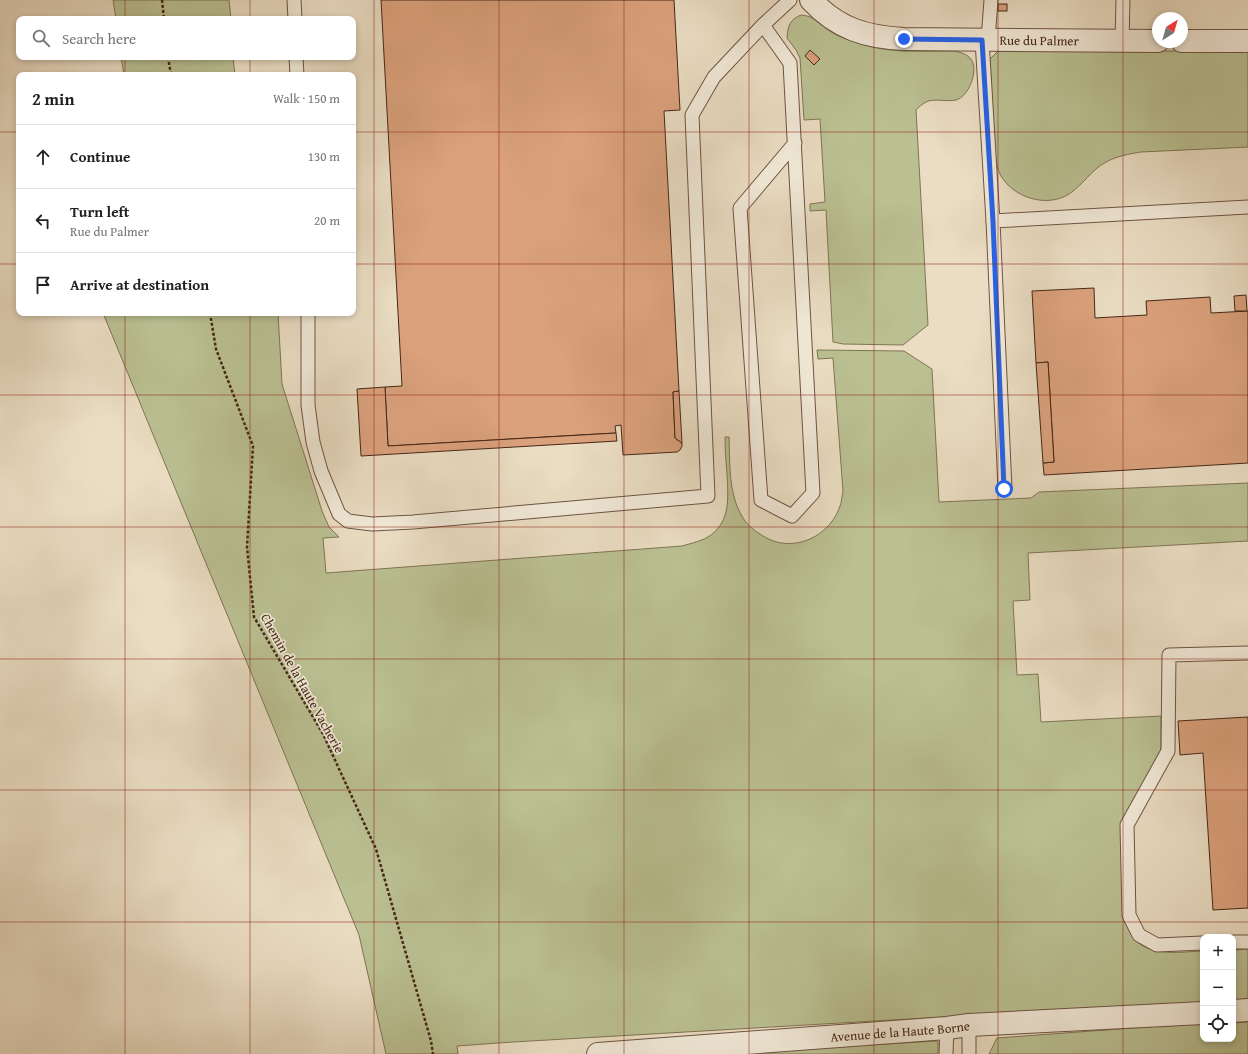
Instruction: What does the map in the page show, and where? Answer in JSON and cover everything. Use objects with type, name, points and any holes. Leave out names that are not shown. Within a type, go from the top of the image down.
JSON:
[{"type":"street","name":"Rue du Palmer","points":[[811,0],[823,12],[842,25],[852,30],[886,38],[1152,41]]},
{"type":"street","points":[[1188,41],[1248,41]]},
{"type":"street","points":[[1236,1011],[1248,1010]]},
{"type":"street","name":"Avenue de la Haute Borne","points":[[598,1054],[630,1053],[970,1025],[1200,1013]]},
{"type":"lane","points":[[294,0],[295,16]]},
{"type":"lane","points":[[308,316],[308,405],[313,442],[320,471],[339,514],[348,521],[372,524],[413,522],[708,496],[692,115],[714,77],[763,25],[790,0]]},
{"type":"lane","points":[[992,0],[985,40],[1004,489]]},
{"type":"lane","points":[[1122,41],[1123,0]]},
{"type":"lane","points":[[763,25],[790,63],[795,143],[813,493],[792,516],[761,500],[740,208],[795,143]]},
{"type":"lane","points":[[296,60],[297,72]]},
{"type":"lane","points":[[993,221],[1248,207]]},
{"type":"lane","points":[[1200,943],[1157,945],[1139,935],[1129,915],[1127,825],[1168,751],[1169,655],[1248,653]]},
{"type":"lane","points":[[1236,942],[1248,942]]},
{"type":"lane","points":[[969,1054],[970,1025]]},
{"type":"lane","points":[[946,1054],[948,1028]]},
{"type":"path","points":[[162,0],[164,16]]},
{"type":"path","points":[[168,60],[170,72]]},
{"type":"path","name":"Chemin de la Haute Vacherie","points":[[211,316],[216,348],[253,446],[248,547],[254,618],[323,734],[376,849],[432,1041],[433,1054]]},
{"type":"green space","points":[[113,0],[229,0],[231,16],[116,16]]},
{"type":"green space","points":[[801,15],[812,18],[839,36],[865,45],[903,51],[955,51],[968,56],[973,63],[973,79],[968,90],[960,98],[956,100],[929,101],[916,110],[928,325],[903,345],[843,344],[833,342],[826,210],[810,211],[810,204],[825,202],[820,119],[804,120],[800,58],[787,38],[790,24],[794,19]]},
{"type":"green space","points":[[998,51],[1248,51],[1248,147],[1141,152],[1128,154],[1114,158],[1101,165],[1079,186],[1069,194],[1060,198],[1041,200],[1022,195],[1007,184],[1001,176],[996,162],[990,59]]},
{"type":"green space","points":[[122,60],[233,60],[235,72],[124,72]]},
{"type":"green space","points":[[104,316],[278,316],[282,384],[322,511],[329,527],[339,537],[323,538],[326,573],[682,546],[697,542],[711,535],[722,522],[725,515],[728,491],[725,437],[729,437],[732,489],[738,509],[747,523],[763,536],[775,541],[787,544],[798,543],[810,539],[829,525],[836,515],[841,503],[843,491],[833,358],[818,359],[817,350],[904,351],[932,369],[939,502],[1031,498],[1039,492],[1248,483],[1248,541],[1028,553],[1030,600],[1013,601],[1017,675],[1038,674],[1041,722],[1161,716],[1161,753],[1128,811],[1126,922],[1134,938],[1141,945],[1150,949],[1160,952],[1200,951],[1200,1002],[513,1042],[457,1046],[458,1054],[386,1054],[359,935]]},
{"type":"green space","points":[[1248,949],[1248,1000],[1236,1001],[1236,950]]},
{"type":"green space","points":[[1248,1022],[1248,1054],[989,1054],[997,1038],[1173,1025],[1200,1024],[1200,1042],[1236,1042],[1236,1023]]},
{"type":"green space","points":[[938,1042],[938,1054],[719,1054]]},
{"type":"building","points":[[381,0],[674,0],[680,110],[664,111],[679,391],[673,392],[675,438],[682,443],[680,450],[677,452],[623,455],[621,425],[615,426],[616,433],[388,446],[385,387],[402,386]]},
{"type":"building","points":[[998,4],[1007,4],[1007,11],[998,11]]},
{"type":"building","points":[[810,50],[820,59],[814,65],[805,56]]},
{"type":"building","points":[[1094,288],[1095,318],[1147,315],[1146,301],[1210,297],[1211,313],[1248,311],[1248,463],[1044,475],[1043,463],[1054,462],[1048,362],[1036,363],[1032,291]]},
{"type":"building","points":[[1246,295],[1247,311],[1235,311],[1234,296]]},
{"type":"building","points":[[1048,362],[1054,462],[1043,463],[1036,363]]},
{"type":"building","points":[[385,387],[388,446],[616,433],[617,441],[361,456],[357,389]]},
{"type":"building","points":[[679,391],[682,443],[675,438],[673,392]]},
{"type":"building","points":[[1248,717],[1248,908],[1213,910],[1203,753],[1180,755],[1178,721]]},
{"type":"route","points":[[904,39],[982,40],[993,221],[994,277],[1004,489]]}]
